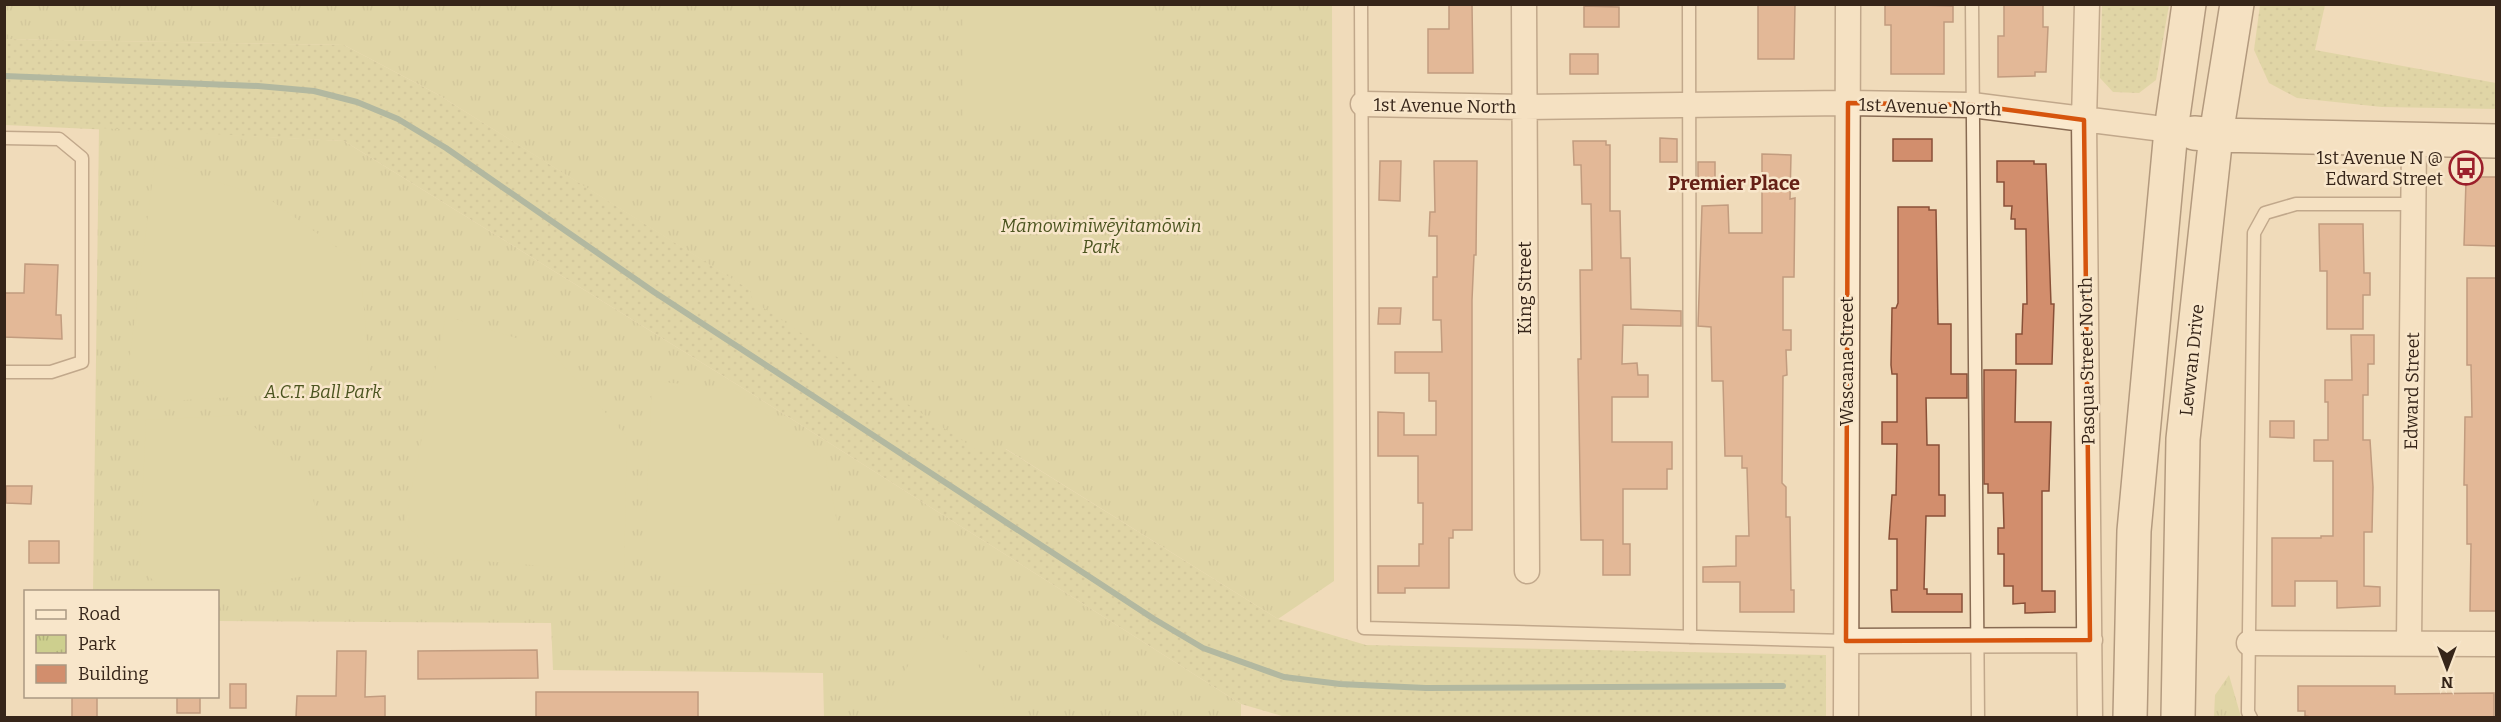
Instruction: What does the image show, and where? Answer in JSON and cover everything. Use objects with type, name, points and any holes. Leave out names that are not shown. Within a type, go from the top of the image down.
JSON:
[{"type":"main road","points":[[2130,717],[2134,531],[2171,130],[2189,4]]},
{"type":"main road","name":"Lewvan Drive","points":[[2178,717],[2183,439],[2216,135],[2237,4]]},
{"type":"main road","name":"1st Avenue North","points":[[2171,130],[2216,135],[2496,141]]},
{"type":"street","name":"King Street","points":[[1524,4],[1527,571]]},
{"type":"street","name":"Wascana Street","points":[[1846,717],[1848,4]]},
{"type":"street","name":"Pasqua Street North","points":[[2087,4],[2084,120],[2090,717]]},
{"type":"street","name":"1st Avenue North","points":[[1363,104],[1524,107],[1848,103],[1972,105],[2171,130]]},
{"type":"street","name":"Edward Street","points":[[2409,643],[2414,140]]},
{"type":"street","points":[[1846,641],[2090,640]]},
{"type":"street","points":[[2249,642],[2496,644]]},
{"type":"lane","points":[[1361,4],[1364,628],[1846,641]]},
{"type":"lane","points":[[1689,4],[1691,106],[1690,637]]},
{"type":"lane","points":[[1972,4],[1978,717]]},
{"type":"lane","points":[[4,138],[59,139],[82,158],[82,362],[51,372],[4,372]]},
{"type":"lane","points":[[2251,717],[2248,712],[2254,233],[2265,213],[2296,204],[2415,204]]},
{"type":"highlighted area","points":[[1848,103],[1972,105],[2084,120],[2090,640],[1846,641]]},
{"type":"green space","name":"Māmowimīwēyitamōwin Park","points":[[5,4],[1332,5],[1334,581],[1278,619],[1006,449],[975,449],[753,301],[750,290],[437,94],[344,45],[5,39]]},
{"type":"green space","points":[[963,5],[1149,5],[1149,123],[963,123]]},
{"type":"green space","points":[[2102,5],[2169,5],[2156,80],[2139,93],[2113,92],[2100,78]]},
{"type":"green space","points":[[2260,5],[2325,5],[2315,50],[2496,83],[2496,109],[2382,107],[2297,98],[2269,83],[2254,50]]},
{"type":"green space","points":[[5,39],[344,45],[437,94],[1278,619],[1366,645],[1826,655],[1826,717],[1289,718],[1241,704],[741,387],[344,141],[5,125]]},
{"type":"green space","name":"A.C.T. Ball Park","points":[[99,128],[344,141],[741,387],[1241,704],[1241,717],[824,717],[823,673],[553,670],[551,623],[219,621],[219,590],[93,590]]},
{"type":"green space","points":[[155,161],[269,199],[360,264],[371,389],[167,401],[128,371]]},
{"type":"green space","points":[[446,316],[548,348],[627,437],[624,573],[437,557],[405,523]]},
{"type":"green space","points":[[652,381],[733,389],[826,460],[847,581],[679,587],[644,564]]},
{"type":"green space","points":[[241,415],[307,475],[331,571],[219,592],[219,590],[164,590],[139,567],[146,420]]},
{"type":"green space","points":[[929,629],[967,652],[1003,697],[1005,717],[879,717]]},
{"type":"green space","points":[[2229,675],[2241,717],[2214,717],[2215,695]]},
{"type":"building","points":[[1449,4],[1472,4],[1473,73],[1428,73],[1428,29],[1449,29]]},
{"type":"building","points":[[1758,4],[1795,4],[1794,59],[1758,59]]},
{"type":"building","points":[[1885,4],[1953,6],[1953,22],[1944,22],[1944,74],[1891,74],[1891,25],[1885,25]]},
{"type":"building","points":[[2004,4],[2043,4],[2043,27],[2048,27],[2046,72],[2035,72],[2035,76],[1998,77],[1998,36],[2004,36]]},
{"type":"building","points":[[1584,6],[1619,7],[1619,27],[1584,27]]},
{"type":"building","points":[[1570,54],[1598,54],[1598,74],[1570,74]]},
{"type":"building","points":[[1660,138],[1677,139],[1677,162],[1660,162]]},
{"type":"building","points":[[1893,139],[1932,139],[1932,161],[1893,161]]},
{"type":"building","points":[[1573,141],[1606,141],[1606,145],[1610,145],[1610,211],[1620,211],[1621,258],[1630,258],[1631,309],[1681,311],[1681,326],[1623,325],[1622,364],[1637,363],[1638,375],[1648,375],[1648,397],[1612,397],[1612,442],[1672,442],[1672,469],[1667,469],[1667,489],[1623,489],[1623,544],[1630,544],[1630,575],[1603,575],[1603,540],[1581,540],[1578,359],[1581,359],[1580,270],[1592,270],[1591,204],[1582,204],[1581,165],[1574,165]]},
{"type":"building","points":[[1762,154],[1791,155],[1790,199],[1795,198],[1794,277],[1783,277],[1783,330],[1791,330],[1791,350],[1786,350],[1787,375],[1783,376],[1782,483],[1786,487],[1786,517],[1790,517],[1791,590],[1794,590],[1794,612],[1740,612],[1740,582],[1703,582],[1703,567],[1736,566],[1736,536],[1749,536],[1747,468],[1742,468],[1742,456],[1725,456],[1723,381],[1712,381],[1711,327],[1698,326],[1702,206],[1728,205],[1729,233],[1762,233]]},
{"type":"building","points":[[1380,161],[1401,161],[1400,201],[1379,200]]},
{"type":"building","points":[[1434,161],[1477,161],[1476,255],[1474,255],[1472,300],[1472,530],[1453,530],[1453,538],[1449,538],[1449,588],[1405,588],[1405,593],[1378,593],[1378,566],[1419,566],[1419,544],[1423,544],[1423,503],[1418,503],[1418,456],[1378,456],[1378,412],[1404,413],[1404,435],[1436,435],[1436,401],[1429,401],[1429,373],[1395,373],[1395,352],[1442,352],[1441,320],[1433,320],[1433,277],[1437,277],[1437,236],[1429,236],[1430,212],[1435,212]]},
{"type":"building","points":[[1997,161],[2034,161],[2034,164],[2046,164],[2051,304],[2054,304],[2052,364],[2016,364],[2016,334],[2022,334],[2023,304],[2027,304],[2026,229],[2015,229],[2015,219],[2011,219],[2012,206],[2004,206],[2004,182],[1997,182]]},
{"type":"building","points":[[1698,162],[1715,162],[1715,184],[1698,184]]},
{"type":"building","points":[[2477,177],[2496,177],[2496,246],[2464,245],[2466,181],[2477,181]]},
{"type":"building","points":[[1898,207],[1929,207],[1929,210],[1936,210],[1938,324],[1951,324],[1951,374],[1967,374],[1967,398],[1926,398],[1927,445],[1939,445],[1939,495],[1945,495],[1945,516],[1926,516],[1924,589],[1927,589],[1927,594],[1962,594],[1962,612],[1892,612],[1891,590],[1897,590],[1897,539],[1889,539],[1892,495],[1896,495],[1897,444],[1882,444],[1882,422],[1897,422],[1897,374],[1892,374],[1891,365],[1892,308],[1896,308],[1898,303]]},
{"type":"building","points":[[2319,224],[2363,224],[2364,273],[2370,273],[2370,295],[2363,295],[2363,329],[2327,329],[2327,271],[2320,271]]},
{"type":"building","points":[[25,264],[58,265],[56,315],[61,315],[62,339],[4,337],[4,293],[24,293]]},
{"type":"building","points":[[2467,278],[2496,278],[2496,611],[2470,611],[2471,544],[2467,544],[2467,485],[2464,485],[2465,417],[2472,417],[2471,365],[2467,365]]},
{"type":"building","points":[[1379,308],[1401,308],[1400,324],[1378,324]]},
{"type":"building","points":[[2351,335],[2374,335],[2374,364],[2368,364],[2368,395],[2363,395],[2363,440],[2370,440],[2373,487],[2372,532],[2364,532],[2364,586],[2380,587],[2380,606],[2337,608],[2337,581],[2295,581],[2295,606],[2272,606],[2272,538],[2333,536],[2333,461],[2314,461],[2314,440],[2328,440],[2328,402],[2325,402],[2325,380],[2352,380]]},
{"type":"building","points":[[1984,370],[2016,370],[2015,422],[2051,422],[2049,491],[2042,491],[2042,591],[2055,591],[2055,612],[2025,613],[2025,603],[2013,604],[2013,586],[2004,586],[2004,554],[1998,554],[1998,528],[2004,528],[2003,493],[1988,493],[1988,484],[1984,484]]},
{"type":"building","points":[[2270,421],[2294,421],[2294,438],[2270,437]]},
{"type":"building","points":[[6,486],[32,486],[31,504],[6,503]]},
{"type":"building","points":[[29,541],[59,541],[59,563],[29,563]]},
{"type":"building","points":[[537,650],[538,678],[418,679],[418,651]]},
{"type":"building","points":[[337,651],[366,651],[365,697],[385,696],[385,717],[296,717],[297,696],[336,696]]},
{"type":"building","points":[[230,684],[246,684],[246,708],[230,708]]},
{"type":"building","points":[[2298,686],[2395,686],[2395,694],[2494,693],[2494,717],[2311,717],[2305,716],[2305,711],[2298,711]]},
{"type":"building","points":[[536,692],[698,692],[698,717],[536,717]]},
{"type":"building","points":[[72,698],[97,698],[97,717],[72,717]]},
{"type":"building","points":[[177,698],[200,698],[200,713],[177,713]]},
{"type":"waterway","points":[[4,76],[258,86],[314,91],[357,102],[398,119],[446,148],[654,292],[1154,619],[1203,648],[1284,677],[1340,684],[1426,688],[1783,686]]},
{"type":"place","name":"1st Avenue N @ Edward Street","points":[[2466,168]]},
{"type":"district","name":"Premier Place","points":[[1734,183]]}]
